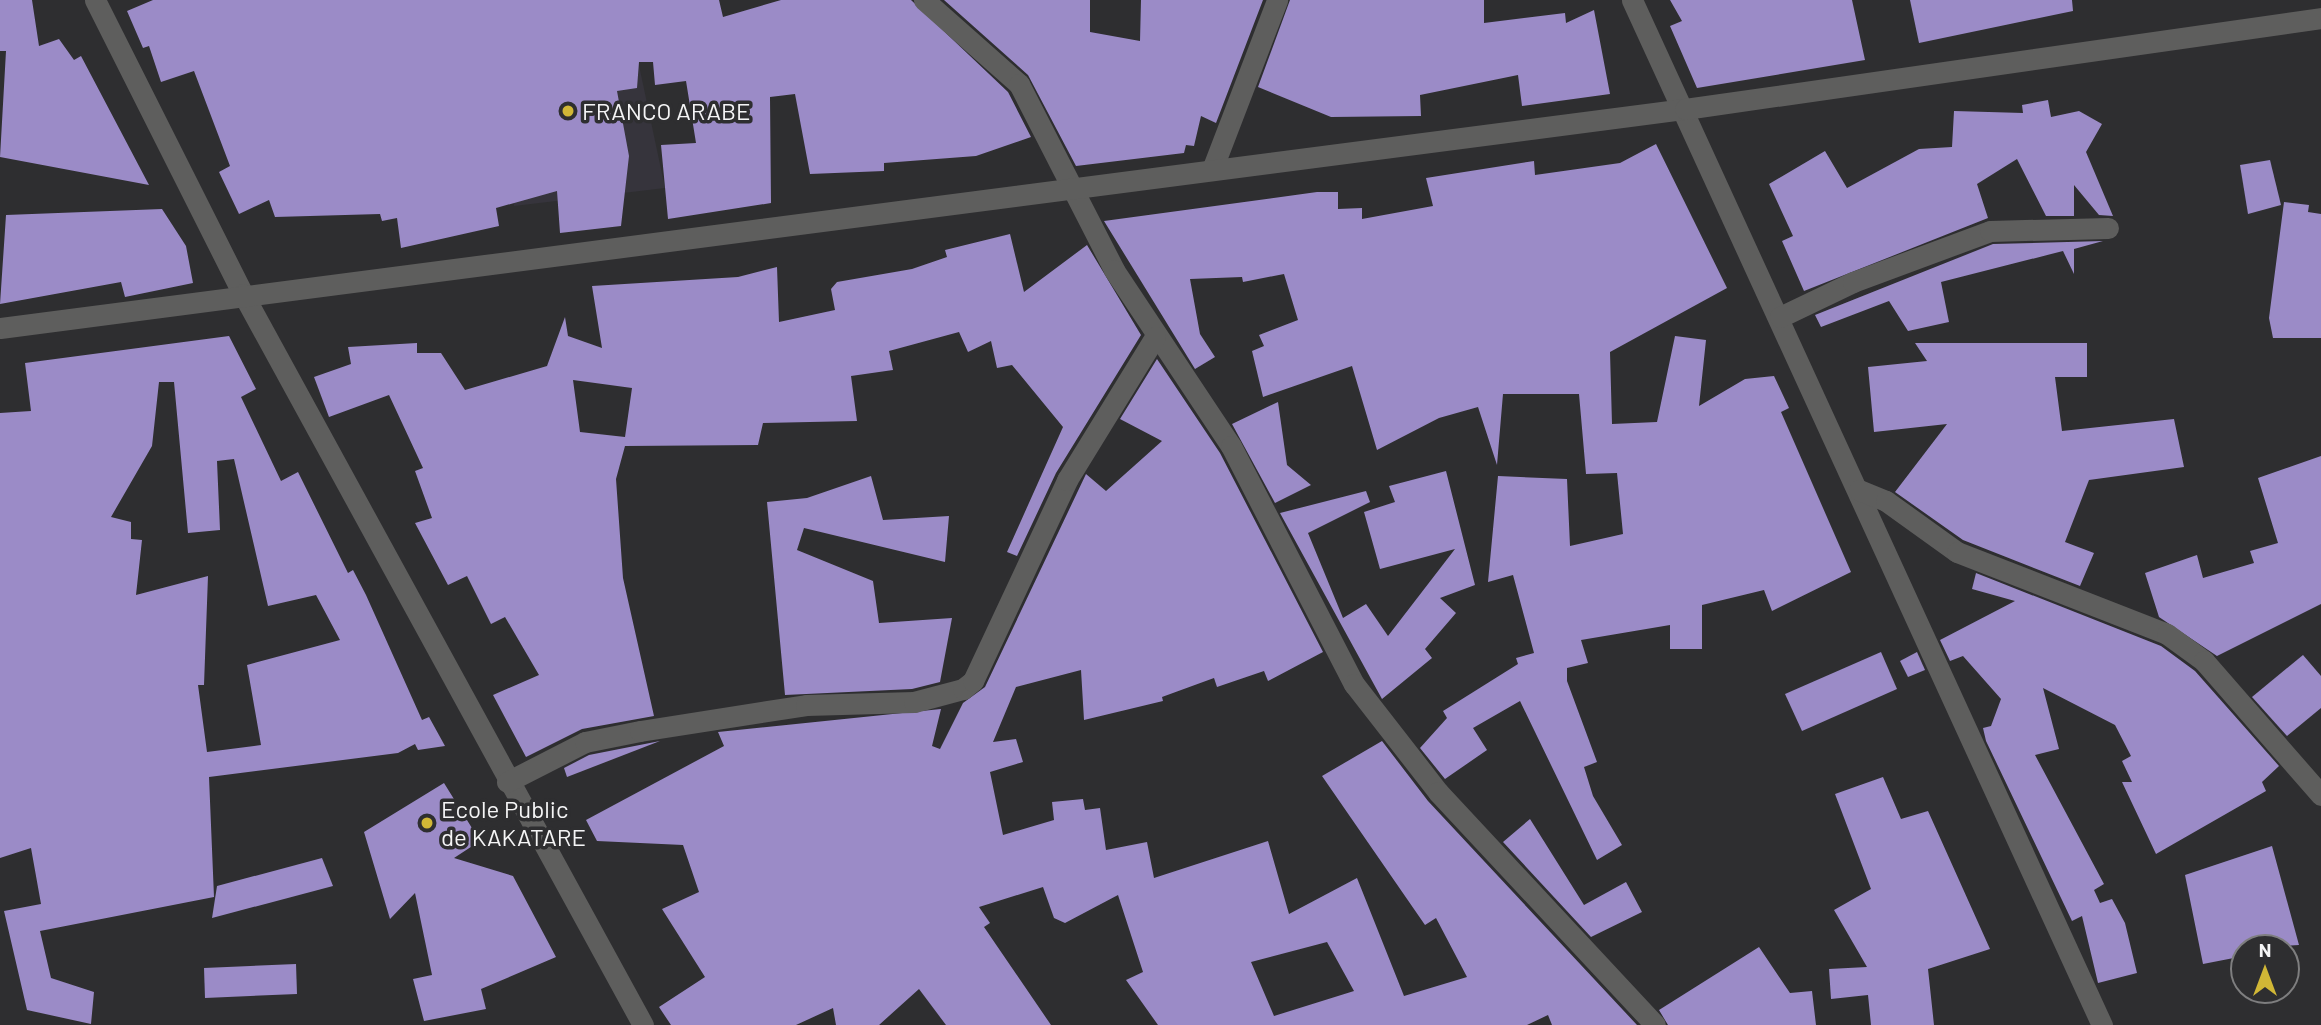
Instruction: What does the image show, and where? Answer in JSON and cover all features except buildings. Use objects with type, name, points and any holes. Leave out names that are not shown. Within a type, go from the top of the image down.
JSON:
[{"type":"street","points":[[95,0],[243,294],[507,782],[643,1025]]},
{"type":"street","points":[[924,0],[1019,84],[1068,187],[1155,337],[1231,446],[1354,684],[1438,792],[1655,1025]]},
{"type":"street","points":[[1213,167],[1277,0]]},
{"type":"street","points":[[1632,0],[1685,109],[2102,1025]]},
{"type":"street","points":[[0,328],[1213,167],[1685,109],[2321,18]]},
{"type":"street","points":[[1780,317],[1853,282],[1990,231],[2108,229]]},
{"type":"street","points":[[507,782],[585,743],[640,731],[806,705],[914,702],[963,689],[973,681],[1067,481],[1155,337]]},
{"type":"street","points":[[1859,491],[1886,501],[1957,552],[2167,634],[2204,662],[2321,795]]},
{"type":"shaded area","name":"FRANCO ARABE","points":[[633,37],[665,188],[514,206],[508,161]]},
{"type":"place","name":"FRANCO ARABE","points":[[568,111]]},
{"type":"place","name":"Ecole Public de KAKATARE","points":[[427,823]]}]
